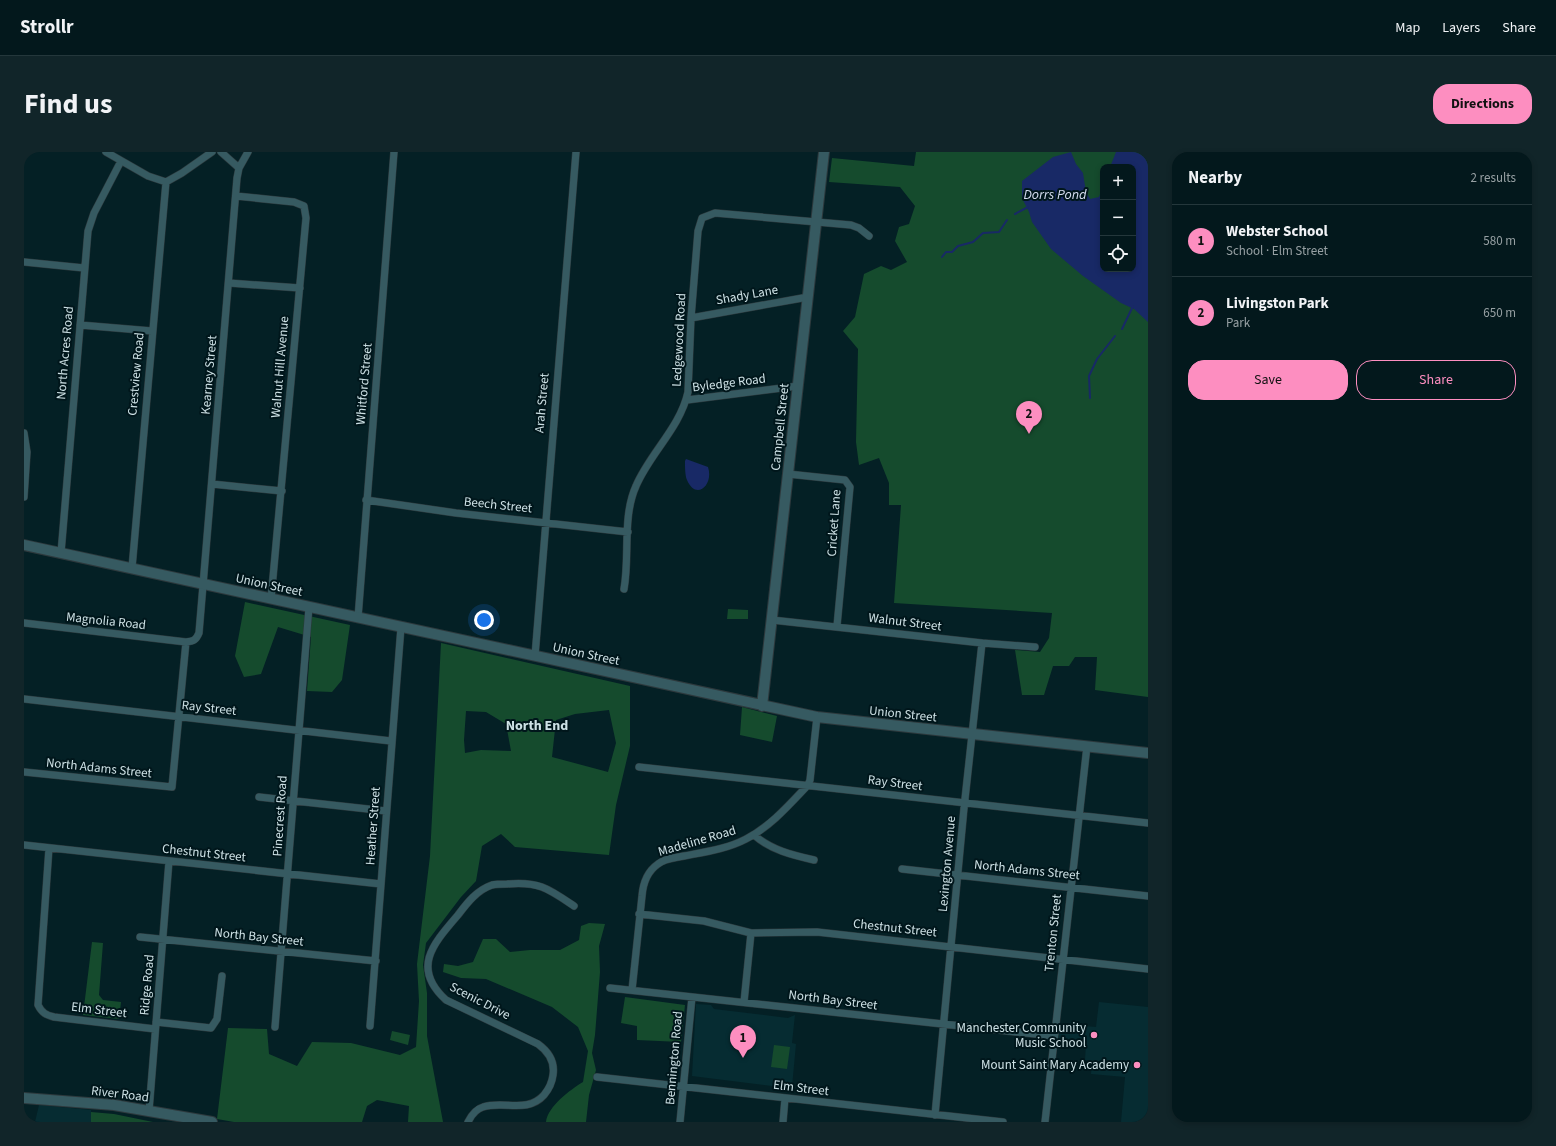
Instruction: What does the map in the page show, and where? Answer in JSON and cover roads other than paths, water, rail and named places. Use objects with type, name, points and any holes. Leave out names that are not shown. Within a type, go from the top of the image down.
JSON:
[{"type":"street","points":[[106,152],[148,176],[166,182],[182,173],[212,152]]},
{"type":"street","points":[[221,152],[239,168],[248,152]]},
{"type":"street","name":"Whitford Street","points":[[358,618],[394,152]]},
{"type":"street","name":"Arah Street","points":[[535,656],[544,522],[576,152]]},
{"type":"street","name":"Campbell Street","points":[[762,706],[824,152]]},
{"type":"street","name":"North Acres Road","points":[[61,553],[88,231],[94,213],[121,161]]},
{"type":"street","name":"Kearney Street","points":[[204,584],[239,168]]},
{"type":"street","name":"Crestview Road","points":[[132,568],[166,182]]},
{"type":"street","name":"Walnut Hill Avenue","points":[[236,196],[294,202],[304,206],[306,218],[271,599]]},
{"type":"street","name":"Ledgewood Road","points":[[624,589],[628,532],[632,500],[636,487],[645,469],[666,439],[687,400],[689,385],[691,318],[698,231],[702,218],[715,213],[816,222]]},
{"type":"street","points":[[816,222],[851,225],[859,228],[869,236]]},
{"type":"street","points":[[24,262],[84,268]]},
{"type":"street","points":[[229,283],[300,288]]},
{"type":"street","name":"Shady Lane","points":[[691,318],[808,297]]},
{"type":"street","points":[[80,325],[152,332]]},
{"type":"street","name":"Byledge Road","points":[[687,400],[798,386]]},
{"type":"street","points":[[24,433],[27,452],[24,497]]},
{"type":"street","name":"Cricket Lane","points":[[788,474],[845,480],[850,487],[837,626]]},
{"type":"street","points":[[212,484],[282,491]]},
{"type":"street","name":"Beech Street","points":[[366,500],[456,513],[628,532]]},
{"type":"street","name":"Union Street","points":[[24,545],[817,717],[1148,753]]},
{"type":"street","points":[[179,717],[186,642],[196,639],[199,633],[204,584]]},
{"type":"street","name":"Pinecrest Road","points":[[275,1027],[309,607]]},
{"type":"street","name":"Walnut Street","points":[[772,620],[837,626],[982,644],[1035,646]]},
{"type":"street","name":"Magnolia Road","points":[[24,623],[186,642]]},
{"type":"street","name":"Heather Street","points":[[370,1026],[400,627]]},
{"type":"street","name":"Lexington Avenue","points":[[935,1115],[952,946],[964,803],[982,644]]},
{"type":"street","name":"Ray Street","points":[[24,699],[392,741]]},
{"type":"street","name":"North Adams Street","points":[[24,772],[172,787],[179,717]]},
{"type":"street","points":[[808,785],[811,776],[817,717]]},
{"type":"street","name":"Trenton Street","points":[[1045,1122],[1086,746]]},
{"type":"street","name":"Ray Street","points":[[639,767],[1148,823]]},
{"type":"street","name":"Madeline Road","points":[[632,990],[644,884],[649,874],[659,863],[671,858],[734,845],[754,835],[781,813],[808,785]]},
{"type":"street","points":[[259,797],[386,811]]},
{"type":"street","points":[[754,835],[766,844],[778,850],[814,860]]},
{"type":"street","name":"Chestnut Street","points":[[24,845],[287,875],[381,884]]},
{"type":"street","name":"Elm Street","points":[[49,848],[38,1005],[41,1011],[47,1016],[156,1026],[211,1028],[218,1019],[222,976]]},
{"type":"street","name":"Ridge Road","points":[[149,1111],[168,861]]},
{"type":"street","name":"North Adams Street","points":[[902,869],[1148,896]]},
{"type":"street","name":"Scenic Drive","points":[[468,1122],[476,1111],[482,1107],[524,1105],[537,1101],[548,1090],[551,1083],[553,1064],[548,1053],[538,1044],[446,1000],[436,990],[429,977],[428,962],[433,945],[476,893],[492,885],[514,883],[536,884],[550,890],[574,906]]},
{"type":"street","name":"Chestnut Street","points":[[640,914],[704,921],[752,933],[817,932],[1148,969]]},
{"type":"street","points":[[744,1002],[752,933]]},
{"type":"street","name":"North Bay Street","points":[[140,937],[376,961]]},
{"type":"street","name":"North Bay Street","points":[[610,988],[1054,1036]]},
{"type":"street","name":"Bennington Road","points":[[680,1122],[692,997]]},
{"type":"street","name":"Elm Street","points":[[597,1078],[1003,1122]]},
{"type":"street","name":"River Road","points":[[24,1098],[114,1105],[212,1122]]},
{"type":"street","points":[[783,1122],[785,1098]]},
{"type":"water","name":"Dorrs Pond","points":[[1071,152],[1076,164],[1083,173],[1086,192],[1090,199],[1099,197],[1100,194],[1100,272],[1136,272],[1136,164],[1111,164],[1116,152],[1148,152],[1148,322],[1134,309],[1121,303],[1083,276],[1051,249],[1032,222],[1022,198],[1022,181],[1053,157]]},
{"type":"water","points":[[686,459],[708,467],[709,480],[703,488],[699,490],[691,486],[687,480],[685,468]]},
{"type":"waterway","points":[[1015,214],[1028,207]]},
{"type":"waterway","points":[[942,257],[946,252],[952,252],[958,246],[973,242],[983,233],[999,232],[1007,220]]},
{"type":"waterway","points":[[1122,329],[1133,306]]},
{"type":"waterway","points":[[1090,398],[1089,376],[1097,359],[1115,336]]},
{"type":"place","name":"Livingston Park","points":[[1029,434]]},
{"type":"place","name":"Manchester Community Music School","points":[[1094,1035]]},
{"type":"place","name":"Webster School","points":[[743,1058]]},
{"type":"place","name":"Mount Saint Mary Academy","points":[[1137,1065]]},
{"type":"district","name":"North End","points":[[537,726]]}]
